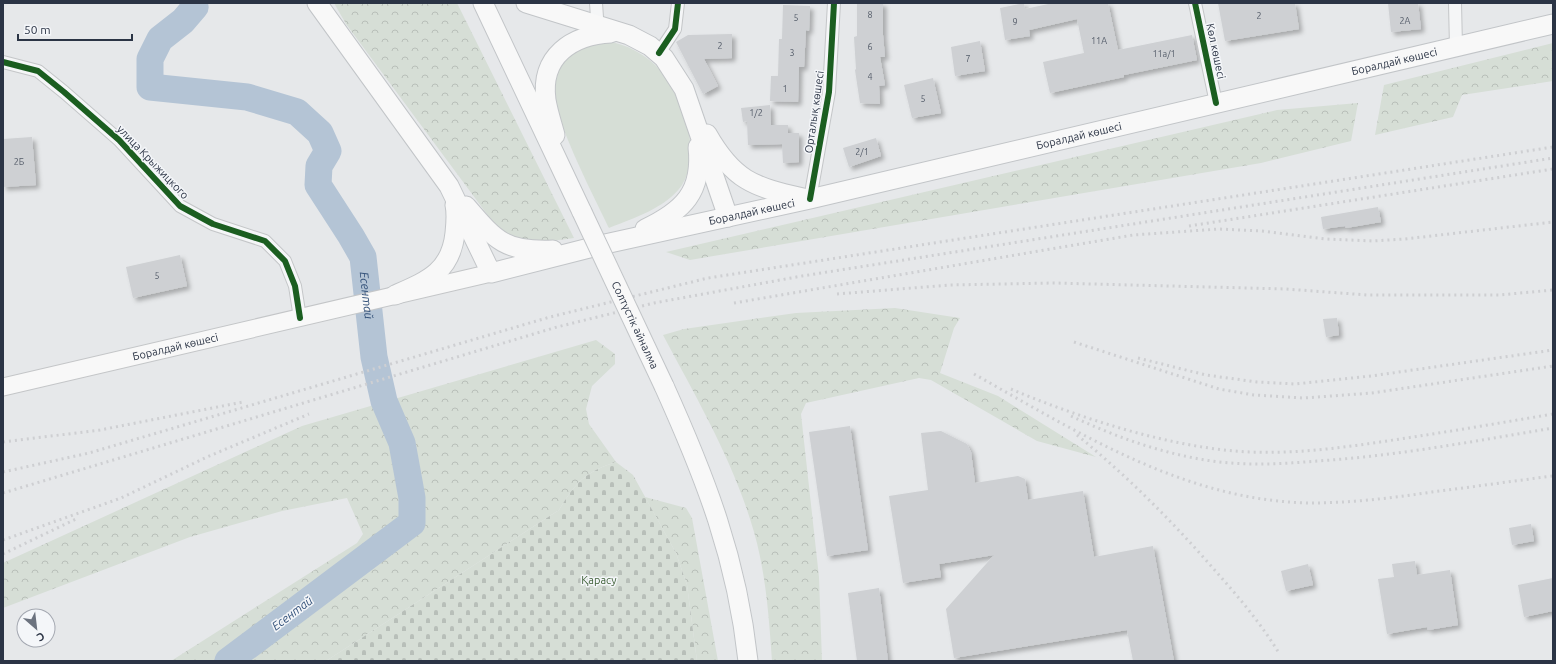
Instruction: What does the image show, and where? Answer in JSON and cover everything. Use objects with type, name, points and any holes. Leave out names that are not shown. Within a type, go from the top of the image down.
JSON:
[{"type":"main road","points":[[317,3],[449,186],[490,233],[508,246],[518,249],[536,250],[598,246],[641,231],[662,221],[678,209],[688,199],[695,186],[699,168],[697,145],[690,106]]},
{"type":"main road","points":[[326,3],[337,31]]},
{"type":"main road","points":[[473,3],[501,41]]},
{"type":"main road","name":"Солтүстік айналма","points":[[483,3],[664,386],[703,476],[720,523],[732,566],[748,661]]},
{"type":"main road","points":[[526,3],[598,30],[628,35],[650,46],[659,53],[677,76],[690,106],[728,217]]},
{"type":"main road","name":"Боралдай көшесі","points":[[3,387],[491,273],[598,246],[810,199],[1553,24]]},
{"type":"main road","points":[[573,194],[548,110],[545,90],[546,77],[548,67],[560,51],[577,40],[598,30]]},
{"type":"main road","points":[[690,106],[719,154],[738,175],[762,188],[810,199]]},
{"type":"main road","points":[[449,186],[491,273]]},
{"type":"main road","points":[[395,295],[423,283],[440,271],[445,264],[454,240],[456,220],[456,207],[449,186]]},
{"type":"street","points":[[596,3],[598,30]]},
{"type":"street","points":[[659,53],[675,29],[678,3]]},
{"type":"street","name":"Орталық көшесі","points":[[810,199],[829,92],[834,3]]},
{"type":"street","name":"Көл көшесі","points":[[1196,3],[1216,103]]},
{"type":"street","points":[[1455,3],[1456,46]]},
{"type":"street","name":"улица Крыжицкого","points":[[3,62],[38,71],[64,92],[119,140],[180,206],[212,224],[265,241],[285,261],[295,286],[300,318]]},
{"type":"green space","points":[[334,3],[457,3],[574,238],[541,242],[523,241],[505,233],[495,225],[346,24]]},
{"type":"green space","points":[[606,41],[614,42],[636,51],[643,55],[661,71],[677,95],[688,126],[690,142],[688,172],[682,185],[675,193],[667,200],[649,211],[609,228],[574,154],[558,111],[554,94],[554,81],[558,69],[565,59],[578,49]]},
{"type":"green space","points":[[1553,43],[1553,81],[1462,95],[1453,117],[1375,135],[1384,85]]},
{"type":"green space","points":[[1358,103],[1351,141],[1261,163],[690,260],[666,252],[1277,110]]},
{"type":"green space","points":[[895,308],[960,318],[954,328],[940,373],[998,396],[1096,457],[1037,441],[931,380],[919,378],[806,403],[801,414],[819,577],[822,661],[772,661],[764,580],[758,548],[746,506],[714,431],[663,335],[684,329],[796,313]]},
{"type":"green space","points":[[596,340],[615,354],[615,364],[592,386],[586,409],[589,424],[616,462],[596,470],[582,479],[576,485],[559,510],[326,661],[171,661],[357,543],[363,534],[347,498],[282,511],[190,537],[3,608],[3,563],[302,426]]},
{"type":"green space","name":"Қарасу","points":[[616,462],[633,475],[676,553],[687,585],[697,661],[326,661],[559,510],[576,485],[582,479],[596,470]]},
{"type":"green space","points":[[645,497],[686,508],[692,518],[718,661],[697,661],[687,585],[676,553]]},
{"type":"building","points":[[857,3],[883,3],[885,57],[880,57],[885,85],[879,86],[880,104],[860,103],[855,70],[854,37],[857,36]]},
{"type":"building","points":[[1024,3],[1025,9],[1053,3],[1108,3],[1118,50],[1192,35],[1197,60],[1124,75],[1124,77],[1050,93],[1043,62],[1084,53],[1077,19],[1029,30],[1030,36],[1005,40],[1000,8]]},
{"type":"building","points":[[1218,3],[1295,3],[1299,29],[1225,41]]},
{"type":"building","points":[[1388,3],[1418,3],[1421,29],[1391,32]]},
{"type":"building","points":[[783,5],[810,6],[809,31],[806,30],[804,67],[799,67],[798,102],[770,101],[771,76],[778,76],[779,39],[782,39]]},
{"type":"building","points":[[732,34],[732,58],[704,59],[718,86],[703,94],[676,42],[688,35]]},
{"type":"building","points":[[980,41],[985,71],[955,76],[951,47]]},
{"type":"building","points":[[933,78],[941,113],[912,118],[904,85]]},
{"type":"building","points":[[770,105],[771,125],[788,125],[788,133],[799,133],[799,162],[783,163],[782,144],[748,145],[747,121],[743,122],[741,108]]},
{"type":"building","points":[[32,137],[36,185],[3,187],[3,139]]},
{"type":"building","points":[[876,138],[881,156],[849,167],[843,148]]},
{"type":"building","points":[[1378,207],[1381,222],[1346,228],[1345,226],[1323,229],[1321,217]]},
{"type":"building","points":[[180,255],[187,286],[133,298],[126,267]]},
{"type":"building","points":[[1337,318],[1339,335],[1326,337],[1323,319]]},
{"type":"building","points":[[850,426],[868,550],[827,556],[809,432]]},
{"type":"building","points":[[941,431],[967,444],[971,452],[975,483],[1018,476],[1025,479],[1028,500],[1083,491],[1094,557],[1153,546],[1174,661],[1133,661],[1127,630],[954,658],[946,609],[994,555],[939,564],[941,577],[903,583],[889,496],[928,490],[921,433]]},
{"type":"building","points":[[1531,524],[1534,541],[1512,545],[1509,528]]},
{"type":"building","points":[[1415,561],[1417,575],[1450,570],[1458,625],[1428,630],[1427,627],[1387,634],[1378,579],[1394,577],[1392,564]]},
{"type":"building","points":[[1308,564],[1313,585],[1286,591],[1281,571]]},
{"type":"building","points":[[1553,578],[1553,611],[1524,617],[1518,585]]},
{"type":"building","points":[[879,588],[888,661],[857,661],[848,593]]},
{"type":"waterway","name":"Есентай","points":[[193,3],[195,7],[183,21],[160,39],[150,59],[150,87],[247,97],[297,112],[320,133],[328,151],[319,166],[318,185],[363,257],[374,357],[384,401],[402,443],[412,498],[412,523],[228,661]]},
{"type":"railway","points":[[3,472],[89,453],[550,317],[708,278],[1553,147]]},
{"type":"railway","points":[[3,493],[557,327],[654,303],[802,276],[1553,158]]},
{"type":"railway","points":[[1189,226],[1553,169]]},
{"type":"railway","points":[[734,303],[1133,235],[1219,229],[1262,231],[1326,239],[1373,241],[1405,239],[1553,222]]},
{"type":"railway","points":[[837,294],[950,285],[1054,283],[1286,289],[1367,295],[1499,295],[1553,290]]},
{"type":"railway","points":[[1074,342],[1219,389],[1254,395],[1304,398],[1372,393],[1553,366]]},
{"type":"railway","points":[[1138,358],[1206,375],[1257,382],[1295,384],[1371,376],[1553,350]]},
{"type":"railway","points":[[974,374],[1053,419],[1135,460],[1177,477],[1220,490],[1264,499],[1310,503],[1356,501],[1553,476]]},
{"type":"railway","points":[[1011,389],[1064,410],[1121,428],[1179,443],[1235,451],[1279,452],[1346,447],[1553,414]]},
{"type":"railway","points":[[3,442],[100,430],[243,402]]},
{"type":"railway","points":[[3,540],[121,498],[207,457],[309,414]]},
{"type":"railway","points":[[1071,416],[1122,438],[1176,454],[1225,463],[1251,464],[1291,463],[1376,456],[1435,448],[1553,428]]},
{"type":"railway","points":[[1077,435],[1147,498],[1180,532],[1239,598],[1256,619],[1279,653]]},
{"type":"railway","points":[[3,554],[76,519]]},
{"type":"cycle path","points":[[659,53],[675,29],[678,3]]},
{"type":"cycle path","points":[[810,199],[829,92],[834,3]]},
{"type":"cycle path","points":[[1195,3],[1216,103]]},
{"type":"cycle path","points":[[3,62],[38,71],[64,92],[119,140],[180,206],[213,224],[265,241],[285,261],[295,286],[300,318]]}]
